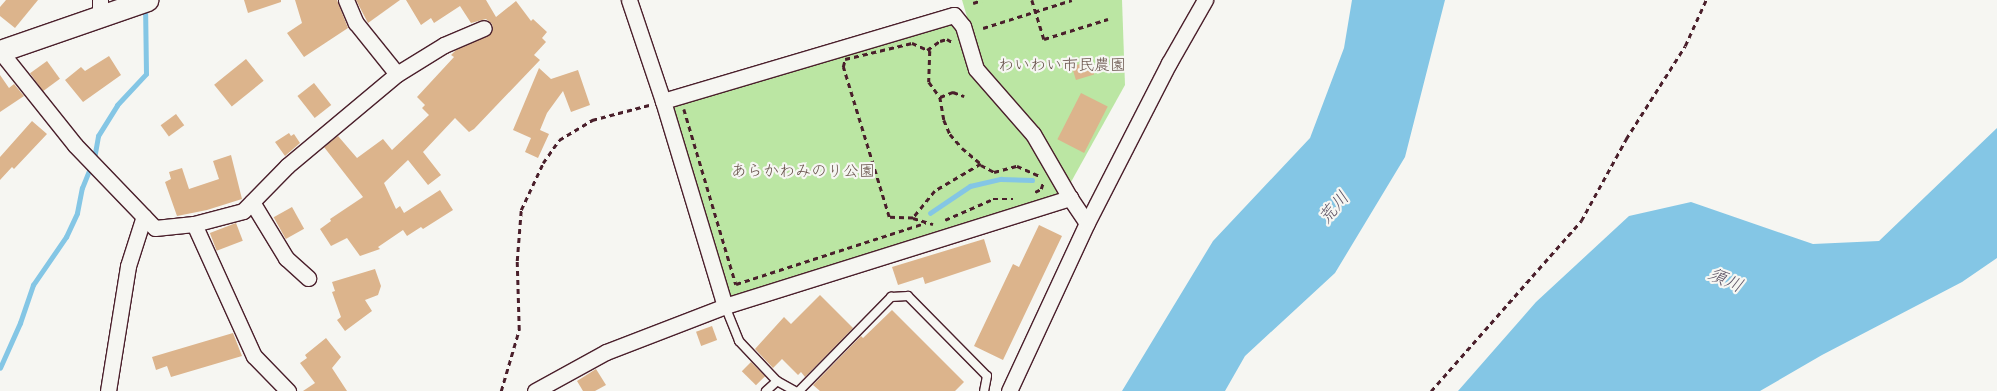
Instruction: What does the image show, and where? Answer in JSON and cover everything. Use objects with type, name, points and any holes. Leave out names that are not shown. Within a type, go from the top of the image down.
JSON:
[{"type":"main road","points":[[0,51],[100,8],[137,3]]},
{"type":"street","points":[[346,0],[356,23],[397,74]]},
{"type":"street","points":[[629,0],[663,101],[725,306]]},
{"type":"street","points":[[954,0],[976,69],[1033,134],[1070,198],[1087,223]]},
{"type":"street","points":[[1009,391],[1087,223],[1169,63],[1205,0]]},
{"type":"street","points":[[663,101],[937,19],[954,15],[960,19]]},
{"type":"street","points":[[0,51],[75,144],[154,228],[194,224],[243,211],[287,166],[397,74],[444,45],[484,28]]},
{"type":"street","points":[[535,391],[606,352],[725,306],[1070,198]]},
{"type":"street","points":[[252,202],[286,258],[308,278]]},
{"type":"street","points":[[108,391],[128,266],[144,216]]},
{"type":"street","points":[[194,224],[254,356],[288,391]]},
{"type":"lane","points":[[799,391],[891,297],[908,296],[987,376],[984,391]]},
{"type":"lane","points":[[725,306],[739,341],[777,381],[795,391]]},
{"type":"lane","points":[[766,391],[777,381]]},
{"type":"path","points":[[973,3],[982,0]]},
{"type":"path","points":[[1032,0],[1044,39],[1108,19]]},
{"type":"path","points":[[983,28],[1072,0]]},
{"type":"path","points":[[1431,391],[1581,221],[1626,139],[1685,46],[1706,0]]},
{"type":"path","points":[[927,50],[940,41],[947,39],[953,43],[966,38]]},
{"type":"path","points":[[836,62],[912,43],[930,51],[929,82],[940,96],[944,120],[950,134],[981,165],[994,172],[1017,166],[1034,173],[1044,185],[1034,192]]},
{"type":"path","points":[[845,60],[843,68],[889,216],[914,218],[930,225],[939,223],[975,205],[993,199],[1018,198]]},
{"type":"path","points":[[940,96],[953,92],[964,96]]},
{"type":"path","points":[[501,391],[519,330],[517,261],[521,210],[543,163],[559,140],[592,120],[663,101]]},
{"type":"path","points":[[693,106],[684,109],[736,284],[925,223]]},
{"type":"path","points":[[914,218],[935,191],[981,165]]},
{"type":"green space","name":"わいわい市民農園","points":[[962,0],[1122,0],[1125,85],[1071,182],[1066,180],[982,67]]},
{"type":"green space","name":"あらかわみのり公園","points":[[953,19],[974,74],[1027,133],[1064,194],[727,301],[667,104]]},
{"type":"water","name":"荒川","points":[[1352,0],[1445,0],[1405,157],[1335,273],[1245,356],[1225,391],[1122,391],[1213,241],[1310,138],[1344,48]]},
{"type":"water","name":"須川","points":[[1997,128],[1997,258],[1962,282],[1822,355],[1760,391],[1458,391],[1536,302],[1629,216],[1691,202],[1813,244],[1879,241]]},
{"type":"building","points":[[6,0],[38,0],[15,28],[0,16],[0,7]]},
{"type":"building","points":[[244,0],[281,0],[281,2],[248,13]]},
{"type":"building","points":[[295,0],[337,0],[348,28],[304,57],[287,33],[302,23]]},
{"type":"building","points":[[356,0],[400,0],[368,23]]},
{"type":"building","points":[[406,0],[486,0],[496,17],[516,1],[531,21],[533,19],[547,32],[542,38],[546,42],[534,55],[540,60],[474,129],[469,132],[455,118],[423,152],[441,175],[428,185],[408,160],[384,183],[396,209],[400,206],[404,213],[440,190],[453,210],[423,229],[421,227],[407,236],[403,230],[378,247],[380,249],[360,256],[347,238],[331,246],[320,229],[331,221],[330,219],[363,197],[324,147],[338,136],[357,158],[383,139],[392,150],[429,115],[422,108],[425,105],[417,97],[454,57],[451,55],[456,50],[488,36],[493,30],[492,24],[486,19],[471,23],[460,6],[434,23],[431,18],[421,25]]},
{"type":"building","points":[[109,56],[121,75],[83,102],[65,80],[81,67],[85,71]]},
{"type":"building","points":[[246,59],[264,81],[232,107],[214,85]]},
{"type":"building","points":[[47,61],[60,79],[43,91],[30,73]]},
{"type":"building","points":[[1090,61],[1094,74],[1076,80],[1072,67]]},
{"type":"building","points":[[539,68],[551,79],[578,70],[590,105],[571,112],[563,91],[547,113],[540,130],[549,134],[538,158],[525,152],[531,138],[513,130]]},
{"type":"building","points":[[0,75],[9,88],[14,84],[24,96],[0,112]]},
{"type":"building","points":[[314,83],[331,105],[315,118],[297,96]]},
{"type":"building","points":[[1081,93],[1108,107],[1084,153],[1057,139]]},
{"type":"building","points":[[176,114],[184,125],[169,136],[161,125]]},
{"type":"building","points":[[32,121],[47,134],[14,169],[12,167],[0,180],[0,157]]},
{"type":"building","points":[[289,133],[291,136],[294,134],[300,143],[285,156],[275,142]]},
{"type":"building","points":[[231,155],[242,199],[207,210],[177,216],[165,182],[171,179],[169,172],[182,168],[189,189],[219,179],[213,161]]},
{"type":"building","points":[[292,207],[304,229],[286,239],[274,217]]},
{"type":"building","points":[[236,223],[243,241],[217,251],[210,233]]},
{"type":"building","points":[[1039,225],[1062,236],[1003,360],[974,346],[1013,264],[1019,267]]},
{"type":"building","points":[[984,239],[991,262],[925,284],[923,277],[898,285],[892,267]]},
{"type":"building","points":[[375,269],[381,286],[378,295],[365,300],[372,311],[345,331],[337,320],[341,317],[332,292],[335,291],[332,282]]},
{"type":"building","points":[[820,295],[853,328],[805,377],[801,372],[798,375],[782,359],[773,368],[755,349],[784,317],[791,324]]},
{"type":"building","points":[[892,310],[964,382],[955,391],[820,391],[813,385],[861,336],[863,338]]},
{"type":"building","points":[[712,326],[717,340],[701,346],[696,332]]},
{"type":"building","points":[[233,333],[242,356],[171,377],[167,366],[156,370],[152,357]]},
{"type":"building","points":[[326,338],[341,357],[332,368],[347,391],[303,391],[315,383],[300,363],[307,358],[305,355]]},
{"type":"building","points":[[751,362],[765,376],[756,385],[742,371]]},
{"type":"building","points":[[596,369],[606,385],[595,391],[583,391],[577,381]]},
{"type":"waterway","points":[[94,159],[98,136],[117,105],[146,74],[145,6]]},
{"type":"waterway","points":[[0,368],[20,323],[33,285],[66,237],[77,213],[82,188],[91,166]]},
{"type":"waterway","points":[[930,213],[970,186],[1001,179],[1032,180]]}]
